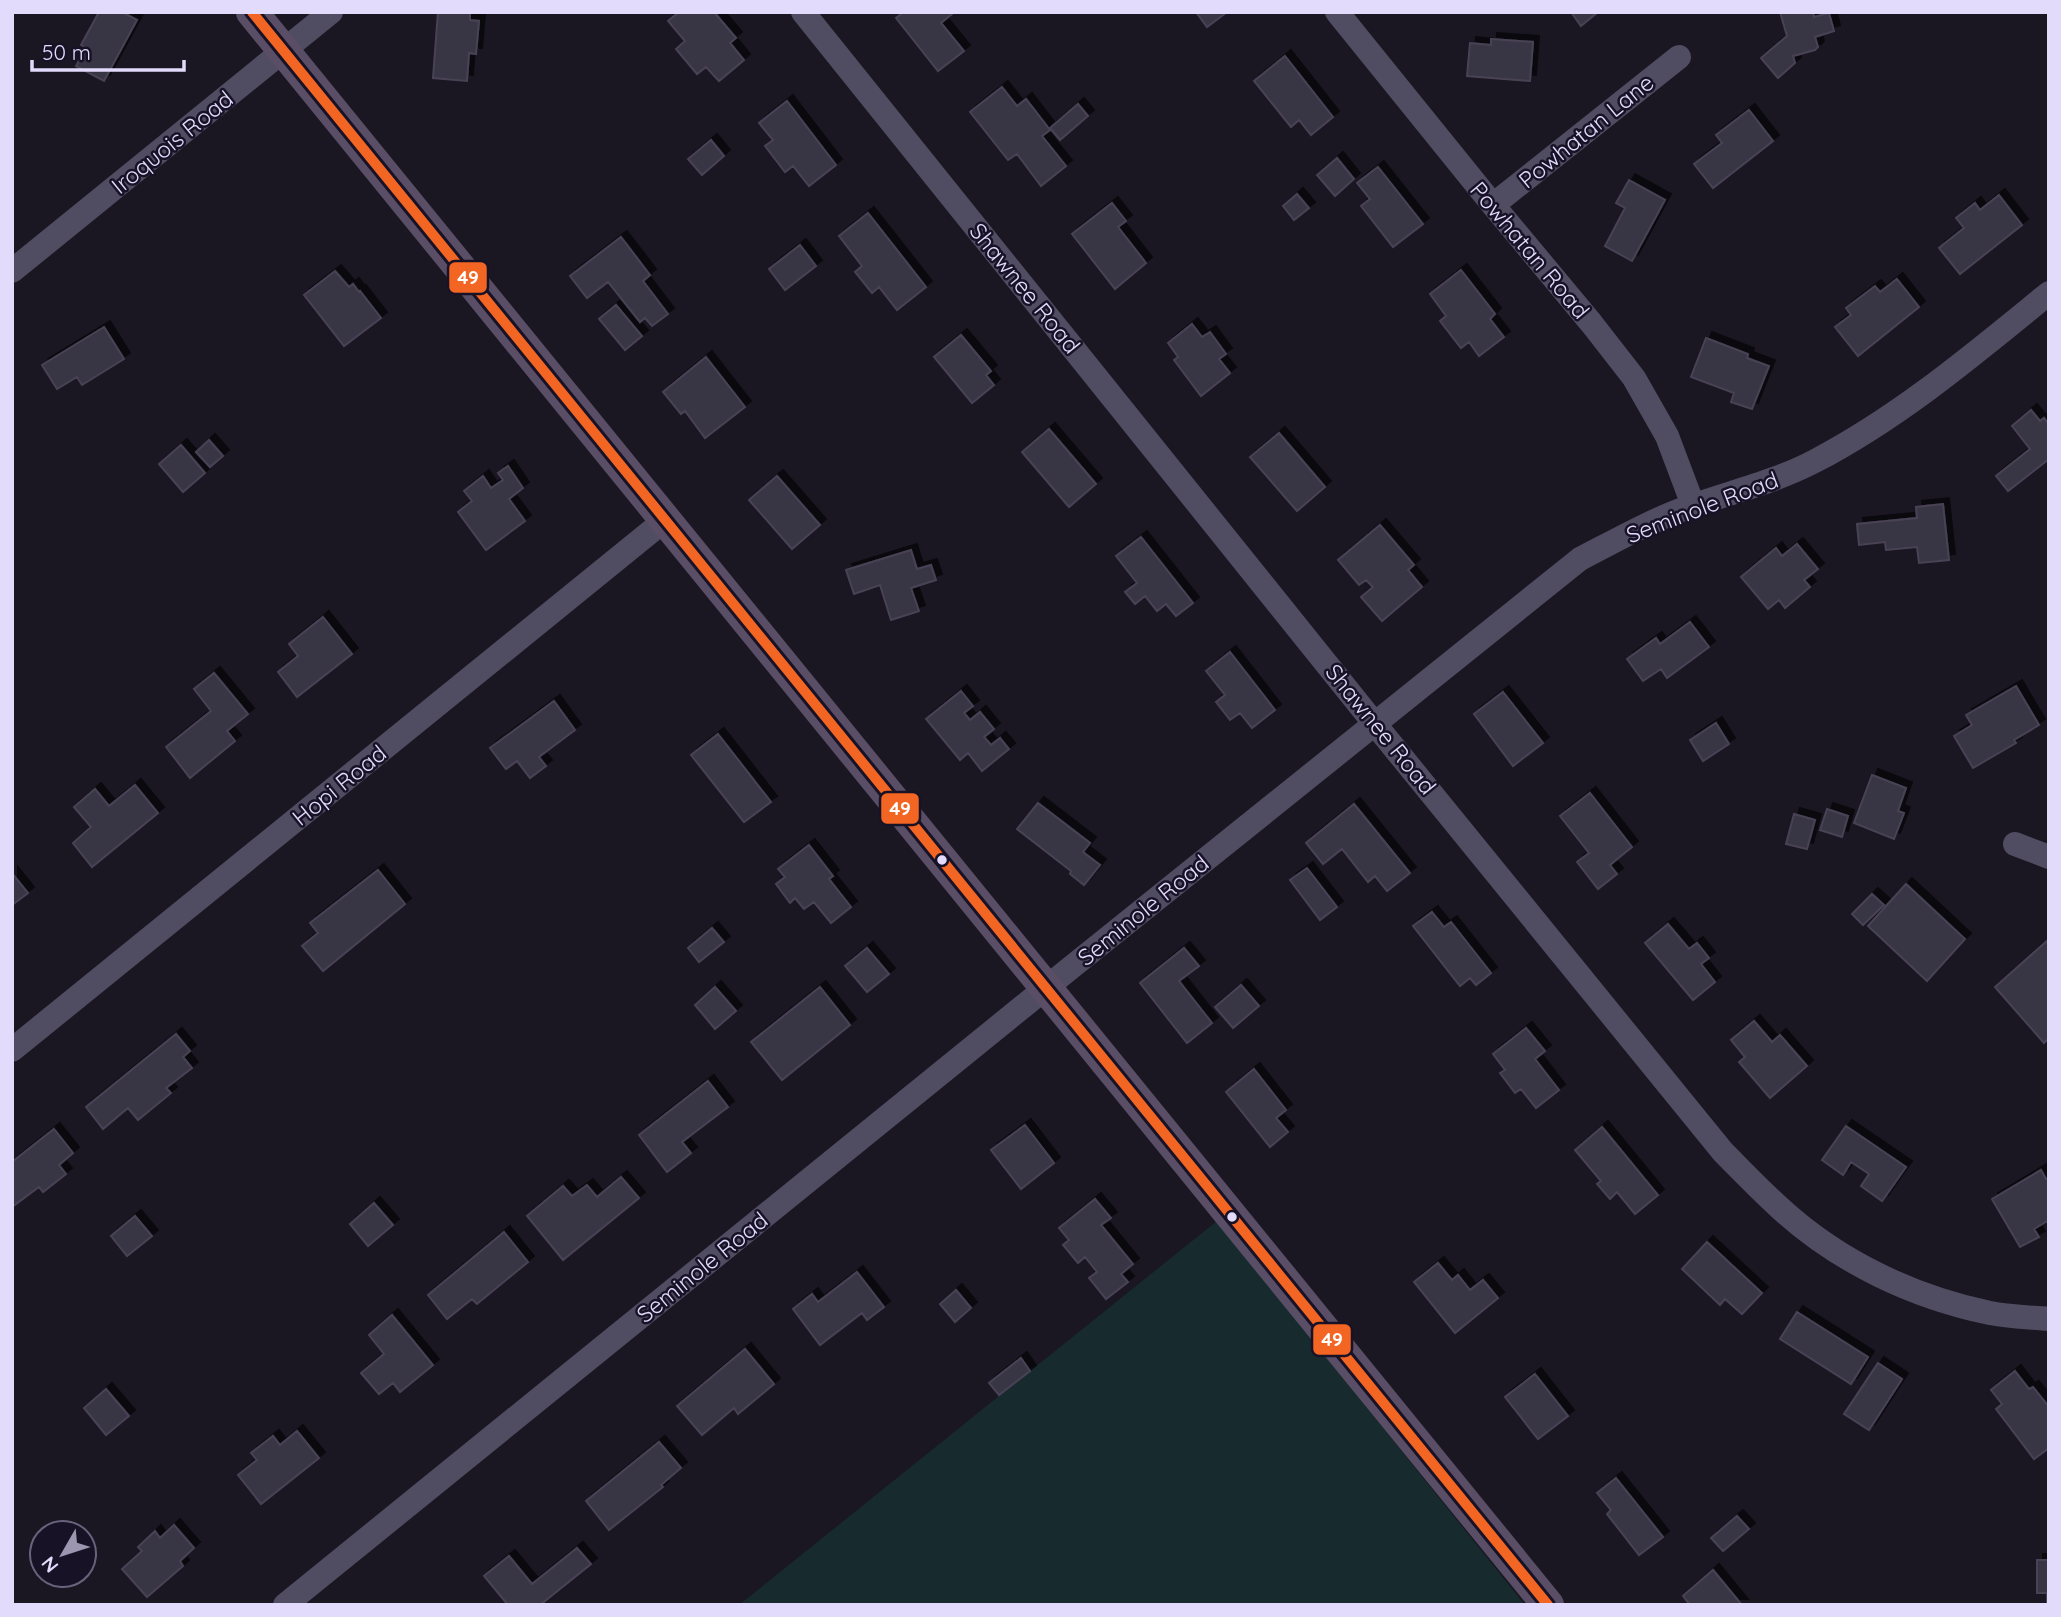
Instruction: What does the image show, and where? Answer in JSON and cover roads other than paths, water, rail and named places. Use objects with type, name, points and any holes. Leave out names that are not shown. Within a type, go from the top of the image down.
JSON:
[{"type":"main road","points":[[252,12],[1548,1605]]},
{"type":"street","name":"Iroquois Road","points":[[12,271],[331,12]]},
{"type":"street","name":"Shawnee Road","points":[[803,12],[1374,723],[1723,1152],[1782,1210],[1830,1248],[1888,1280],[1937,1300],[1992,1313],[2049,1319]]},
{"type":"street","name":"Powhatan Road","points":[[1338,12],[1634,378],[1667,436],[1693,505]]},
{"type":"street","name":"Powhatan Lane","points":[[1493,205],[1678,57]]},
{"type":"street","name":"Seminole Road","points":[[285,1605],[1580,559],[1644,526],[1693,505],[1748,489],[1814,462],[1873,427],[1945,378],[2049,293]]},
{"type":"street","name":"Hopi Road","points":[[12,1050],[665,520]]},
{"type":"street","points":[[2015,844],[2049,857]]}]
